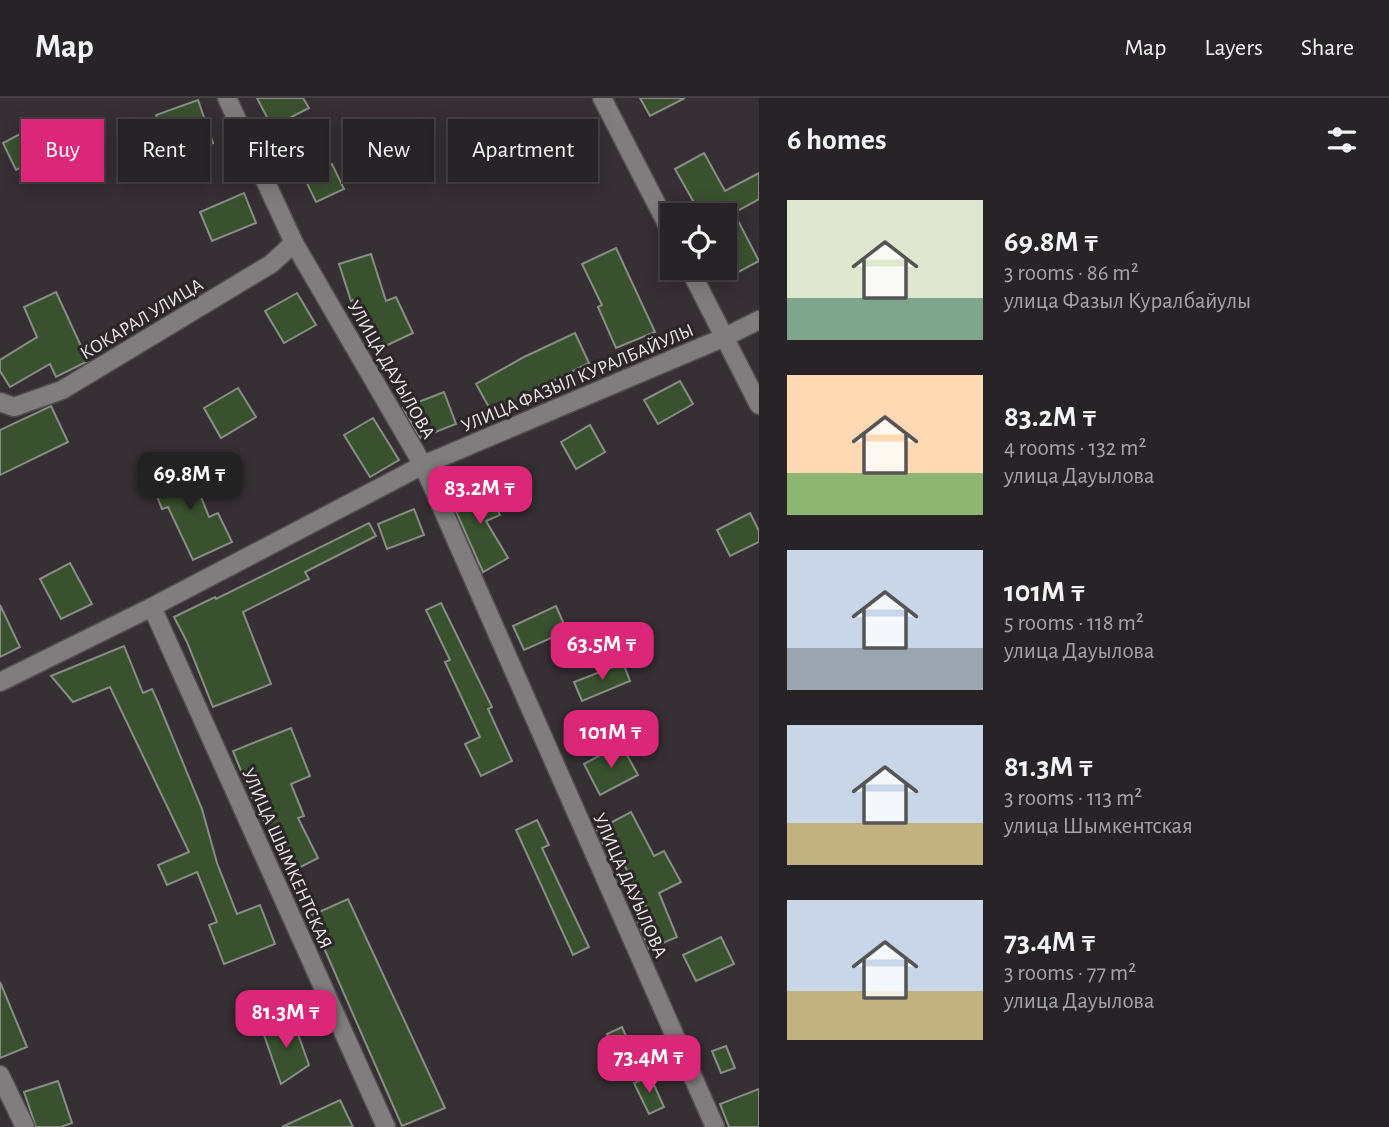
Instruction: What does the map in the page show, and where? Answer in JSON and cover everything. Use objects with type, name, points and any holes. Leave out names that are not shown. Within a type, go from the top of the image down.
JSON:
[{"type":"street","name":"УЛИЦА ДАУЫЛОВА","points":[[227,98],[294,243],[423,465],[715,1127]]},
{"type":"street","points":[[602,98],[660,211]]},
{"type":"street","name":"КОКАРАЛ УЛИЦА","points":[[0,402],[14,407],[62,390],[271,264],[294,243]]},
{"type":"street","points":[[696,280],[759,405]]},
{"type":"street","name":"УЛИЦА ФАЗЫЛ КУРАЛБАЙУЛЫ","points":[[0,682],[152,607],[423,465],[725,337],[759,320]]},
{"type":"street","name":"УЛИЦА ШЫМКЕНТСКАЯ","points":[[152,607],[386,1127]]},
{"type":"street","points":[[0,1075],[25,1127]]},
{"type":"building","points":[[257,98],[303,98],[309,108],[288,119],[268,119]]},
{"type":"building","points":[[640,98],[685,98],[650,116]]},
{"type":"building","points":[[198,100],[205,119],[157,119],[156,115]]},
{"type":"building","points":[[21,133],[21,168],[16,170],[3,143]]},
{"type":"building","points":[[704,153],[725,191],[759,173],[759,199],[737,211],[737,203],[694,203],[675,169]]},
{"type":"building","points":[[332,164],[344,189],[316,202],[306,182],[329,182],[329,165]]},
{"type":"building","points":[[244,193],[256,223],[212,241],[200,212]]},
{"type":"building","points":[[737,219],[759,261],[737,273]]},
{"type":"building","points":[[616,248],[655,332],[616,348],[598,307],[602,305],[582,264]]},
{"type":"building","points":[[371,254],[386,301],[396,297],[413,333],[377,350],[353,300],[351,301],[339,264]]},
{"type":"building","points":[[56,292],[88,361],[56,377],[50,364],[10,387],[0,371],[0,360],[37,337],[24,307]]},
{"type":"building","points":[[297,293],[316,325],[284,343],[265,311]]},
{"type":"building","points":[[575,333],[589,363],[541,387],[544,391],[495,418],[476,384]]},
{"type":"building","points":[[680,381],[693,404],[658,424],[644,400]]},
{"type":"building","points":[[238,388],[256,417],[221,438],[204,408]]},
{"type":"building","points":[[444,392],[456,424],[420,438],[403,408]]},
{"type":"building","points":[[51,406],[68,442],[0,475],[0,430]]},
{"type":"building","points":[[373,418],[399,460],[370,477],[344,435]]},
{"type":"building","points":[[590,425],[605,452],[576,469],[561,442]]},
{"type":"building","points":[[188,464],[209,517],[218,513],[232,542],[193,560],[168,507],[162,509],[150,479]]},
{"type":"building","points":[[487,485],[500,515],[486,521],[508,558],[483,572],[451,500]]},
{"type":"building","points":[[414,509],[424,535],[387,549],[378,524]]},
{"type":"building","points":[[750,513],[759,531],[759,542],[730,556],[717,530]]},
{"type":"building","points":[[369,523],[376,536],[305,572],[309,579],[243,612],[271,684],[213,707],[174,617]]},
{"type":"building","points":[[70,563],[92,604],[61,619],[40,579]]},
{"type":"building","points":[[441,603],[492,707],[488,709],[512,761],[481,776],[465,744],[480,737],[445,662],[450,660],[426,610]]},
{"type":"building","points":[[0,605],[20,647],[0,657]]},
{"type":"building","points":[[556,606],[567,631],[524,650],[513,626]]},
{"type":"building","points":[[124,646],[143,693],[152,689],[158,702],[202,809],[217,863],[237,914],[260,905],[275,944],[224,964],[209,925],[217,922],[197,872],[167,885],[158,865],[189,852],[110,687],[73,702],[51,676]]},
{"type":"building","points":[[623,663],[630,681],[582,701],[574,682]]},
{"type":"building","points":[[291,728],[310,776],[291,784],[304,816],[298,818],[318,858],[291,872],[252,798],[233,751]]},
{"type":"building","points":[[621,744],[638,775],[600,795],[584,764]]},
{"type":"building","points":[[631,812],[654,856],[664,851],[681,882],[659,893],[677,937],[649,949],[636,917],[649,912],[620,857],[611,862],[597,830]]},
{"type":"building","points":[[537,820],[549,845],[542,848],[589,947],[573,955],[516,830]]},
{"type":"building","points":[[348,899],[445,1108],[402,1126],[310,916]]},
{"type":"building","points":[[721,937],[734,964],[696,981],[683,955]]},
{"type":"building","points":[[0,982],[27,1047],[0,1058]]},
{"type":"building","points":[[292,1017],[309,1065],[281,1084],[264,1035]]},
{"type":"building","points":[[622,1027],[634,1054],[620,1061],[607,1034]]},
{"type":"building","points":[[726,1046],[735,1068],[721,1073],[712,1051]]},
{"type":"building","points":[[650,1076],[664,1107],[649,1114],[634,1083]]},
{"type":"building","points":[[58,1081],[72,1123],[61,1127],[36,1127],[24,1092]]},
{"type":"building","points":[[759,1089],[759,1127],[729,1127],[720,1104]]},
{"type":"building","points":[[340,1100],[353,1127],[282,1127]]}]
